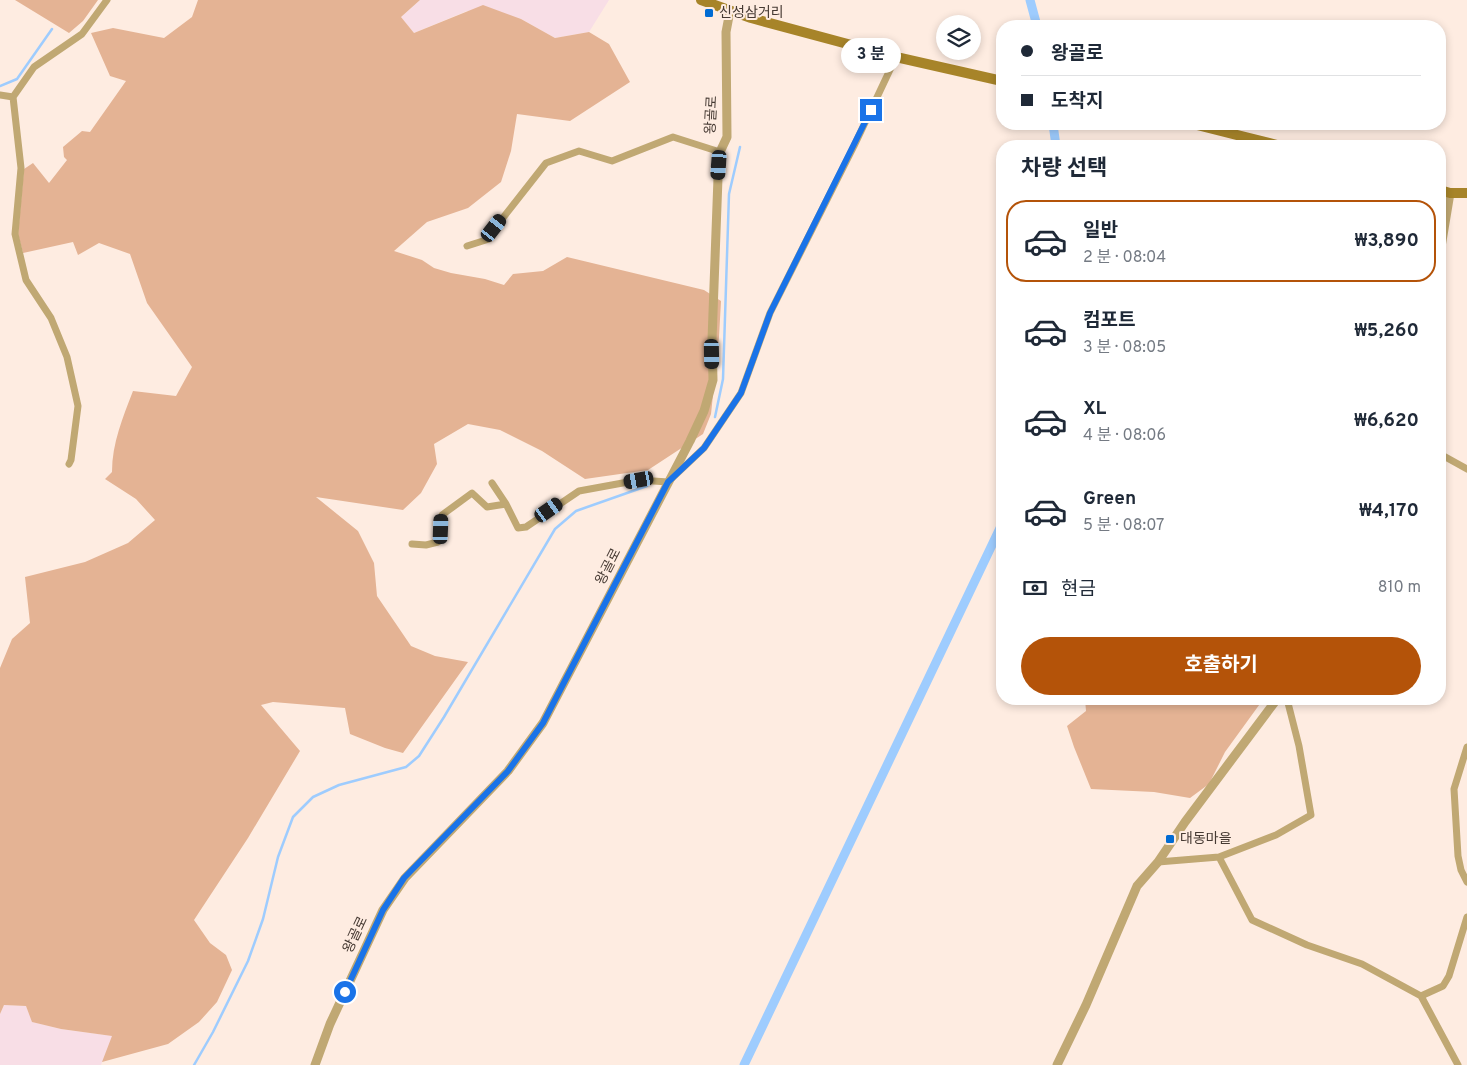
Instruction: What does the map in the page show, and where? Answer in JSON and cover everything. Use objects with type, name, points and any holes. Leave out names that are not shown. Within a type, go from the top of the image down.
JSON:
[{"type":"main road","points":[[701,0],[730,11],[896,57],[996,80]]},
{"type":"main road","points":[[1217,130],[1256,140]]},
{"type":"main road","points":[[1446,191],[1467,193]]},
{"type":"street","points":[[69,464],[78,406],[67,357],[51,318],[26,280],[15,234],[20,168],[13,97],[34,67],[82,34],[107,0]]},
{"type":"street","name":"왕골로","points":[[315,1065],[330,1024],[383,910],[404,878],[508,771],[543,723],[704,411],[712,380],[712,331],[720,152],[727,137],[726,32],[730,11]]},
{"type":"street","points":[[492,483],[506,504],[518,528],[526,527],[579,491],[639,480],[668,482],[704,448],[741,393],[770,313],[854,146],[896,57]]},
{"type":"street","points":[[0,95],[13,97]]},
{"type":"street","points":[[467,246],[488,239],[494,228],[546,163],[579,151],[612,161],[673,137],[720,152]]},
{"type":"street","points":[[1446,457],[1467,469]]},
{"type":"street","points":[[412,544],[426,545],[438,542],[442,514],[472,493],[486,507],[506,504]]},
{"type":"street","points":[[1057,1065],[1086,1005],[1137,886],[1158,862],[1185,822],[1273,705]]},
{"type":"street","points":[[1158,862],[1219,857],[1276,835],[1311,815],[1299,746],[1289,705]]},
{"type":"street","points":[[1467,747],[1454,789],[1458,856],[1467,882]]},
{"type":"street","points":[[1219,857],[1252,920],[1307,945],[1362,964],[1421,996],[1458,1065]]},
{"type":"street","points":[[1421,996],[1443,986],[1450,976],[1467,917]]},
{"type":"shaded area","points":[[15,0],[98,0],[83,21],[69,33]]},
{"type":"shaded area","points":[[198,0],[420,0],[401,17],[414,33],[483,5],[521,19],[555,38],[589,32],[609,44],[630,82],[570,121],[517,114],[511,151],[501,182],[468,208],[427,222],[394,251],[422,260],[434,268],[504,285],[513,274],[543,271],[567,257],[704,290],[721,301],[719,337],[711,414],[703,434],[648,470],[585,479],[542,451],[500,430],[468,424],[434,444],[437,464],[421,493],[403,510],[316,497],[358,531],[374,563],[377,596],[411,646],[435,656],[468,662],[403,753],[350,734],[345,708],[273,702],[261,705],[300,751],[248,838],[194,920],[210,943],[226,955],[232,970],[217,1002],[199,1022],[168,1044],[102,1062],[112,1036],[61,1029],[32,1022],[26,1006],[4,1005],[0,1014],[0,668],[12,639],[30,623],[25,577],[85,562],[128,543],[155,520],[136,499],[105,479],[112,472],[116,440],[133,391],[176,396],[192,367],[147,303],[130,254],[99,243],[78,255],[73,242],[23,253],[18,234],[24,169],[33,163],[49,183],[67,160],[64,157],[63,147],[82,131],[90,132],[126,81],[110,76],[91,33],[113,28],[164,38],[192,17]]},
{"type":"shaded area","points":[[420,0],[609,0],[589,32],[555,38],[521,19],[467,11],[414,33],[401,17]]},
{"type":"shaded area","points":[[1086,705],[1259,705],[1225,752],[1209,784],[1190,798],[1154,792],[1091,789],[1067,726],[1086,711]]},
{"type":"shaded area","points":[[4,1005],[26,1006],[33,1022],[61,1029],[113,1036],[101,1065],[0,1065],[0,1014]]},
{"type":"waterway","points":[[1030,0],[1035,20]]},
{"type":"waterway","points":[[0,86],[17,79],[52,29]]},
{"type":"waterway","points":[[1054,130],[1055,140]]},
{"type":"waterway","points":[[715,417],[723,379],[729,194],[740,147]]},
{"type":"waterway","points":[[194,1065],[213,1032],[248,961],[263,919],[278,857],[293,817],[313,797],[339,785],[406,767],[419,756],[555,529],[576,511],[647,486]]},
{"type":"waterway","points":[[744,1065],[996,537]]},
{"type":"place","name":"신성삼거리","points":[[709,13]]},
{"type":"place","name":"대동마을","points":[[1170,839]]},
{"type":"route","points":[[345,992],[383,910],[404,878],[484,798],[508,771],[543,723],[668,482],[704,448],[741,393],[770,313],[871,110]]}]
